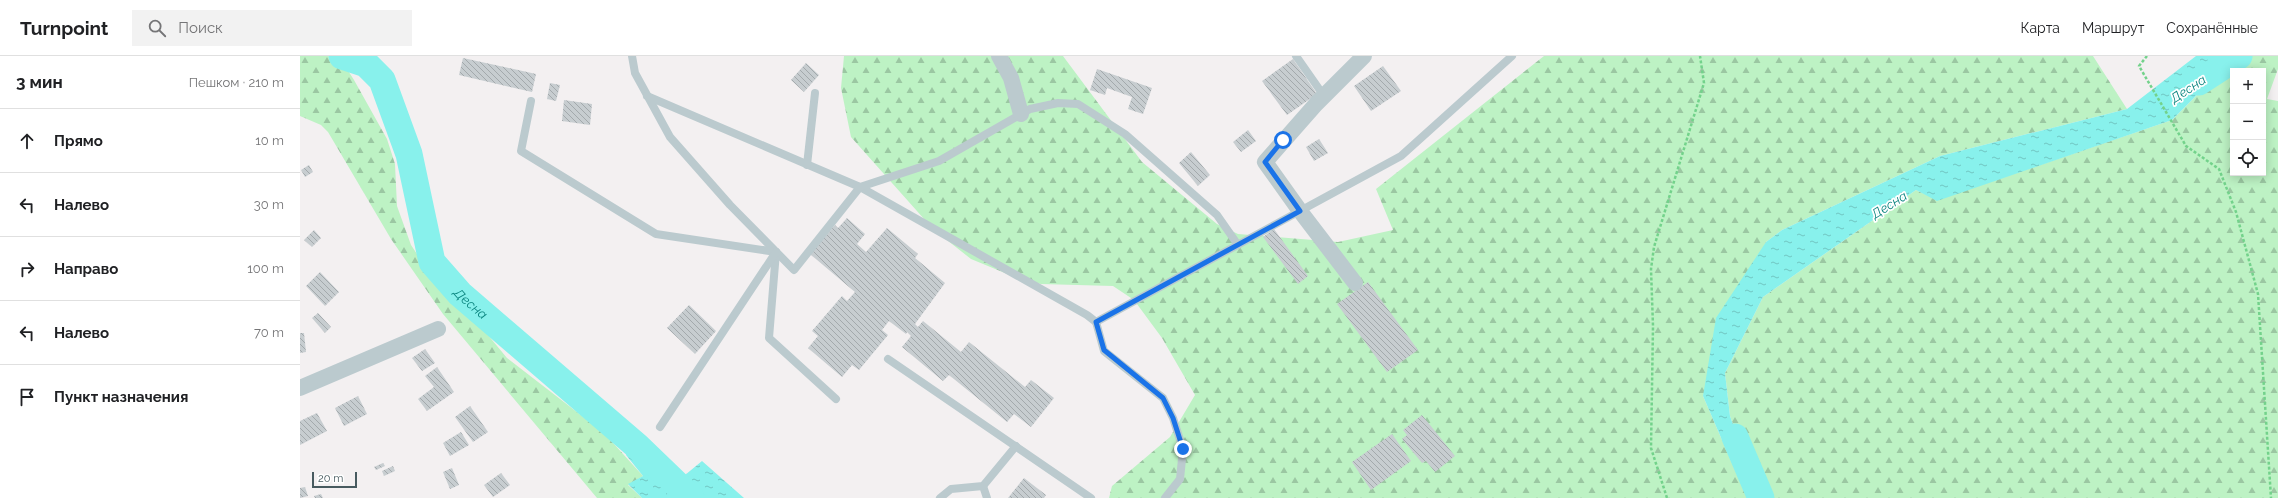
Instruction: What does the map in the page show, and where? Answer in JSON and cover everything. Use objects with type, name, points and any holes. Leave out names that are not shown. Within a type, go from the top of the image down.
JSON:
[{"type":"street","points":[[999,56],[1011,78],[1021,114]]},
{"type":"street","points":[[1355,282],[1300,211],[1265,162],[1324,96],[1364,56]]},
{"type":"street","points":[[300,388],[438,329]]},
{"type":"lane","points":[[632,56],[635,73],[670,137],[794,270],[860,187],[939,161],[1030,109],[1058,103],[1078,104],[1125,134],[1217,215],[1238,244]]},
{"type":"lane","points":[[1296,56],[1324,96]]},
{"type":"lane","points":[[1096,322],[1400,156],[1512,56]]},
{"type":"lane","points":[[807,165],[815,93]]},
{"type":"lane","points":[[647,96],[860,187],[1087,315],[1096,322],[1104,350],[1163,398],[1173,418],[1183,449],[1180,479],[1165,498]]},
{"type":"lane","points":[[531,101],[521,151],[554,172],[656,234],[776,252]]},
{"type":"lane","points":[[776,252],[768,338],[836,399]]},
{"type":"lane","points":[[660,427],[776,252]]},
{"type":"lane","points":[[888,359],[1091,498]]},
{"type":"lane","points":[[940,498],[952,489],[983,486],[1016,446]]},
{"type":"lane","points":[[983,486],[987,498]]},
{"type":"path","points":[[1667,498],[1651,448],[1653,326],[1651,269],[1654,247],[1704,83],[1700,56]]},
{"type":"path","points":[[2147,56],[2140,66],[2173,124],[2186,146],[2219,169],[2236,212],[2258,294],[2271,498]]},
{"type":"green space","points":[[300,56],[328,56],[347,69],[354,80],[387,139],[395,164],[397,206],[411,245],[433,278],[473,317],[507,358],[604,433],[643,476],[628,485],[642,498],[597,498],[443,314],[391,239],[328,132],[321,125],[300,116]]},
{"type":"green space","points":[[844,56],[1063,56],[1142,162],[1217,224],[1238,234],[1338,242],[1393,230],[1376,189],[1544,56],[2093,56],[2127,109],[1940,156],[1782,230],[1766,242],[1703,396],[1747,498],[1109,498],[1112,486],[1170,437],[1195,395],[1162,338],[1134,300],[1113,286],[1041,284],[1017,278],[971,259],[933,229],[851,137],[841,88]]},
{"type":"green space","points":[[2236,56],[2278,56],[2278,69],[2267,99],[2278,101],[2278,498],[1759,498],[1730,416],[1725,373],[1763,297],[1916,190],[1937,200],[2172,120]]},
{"type":"water","points":[[2196,56],[2236,56],[2172,120],[1937,201],[1916,190],[1763,297],[1725,373],[1730,416],[1759,498],[1747,498],[1703,396],[1716,318],[1766,242],[1782,230],[1940,156],[2127,109]]},
{"type":"water","points":[[635,429],[679,480],[702,461],[744,498],[642,498],[628,484],[643,476],[626,455]]},
{"type":"building","points":[[463,58],[536,74],[532,92],[459,75]]},
{"type":"building","points":[[1293,59],[1317,94],[1287,115],[1262,81]]},
{"type":"building","points":[[806,63],[819,75],[804,92],[791,80]]},
{"type":"building","points":[[1383,66],[1401,91],[1371,111],[1354,86]]},
{"type":"building","points":[[1097,69],[1152,88],[1143,114],[1128,109],[1132,97],[1107,88],[1105,95],[1090,90]]},
{"type":"building","points":[[550,83],[560,85],[556,101],[547,99]]},
{"type":"building","points":[[564,100],[592,104],[590,125],[562,121]]},
{"type":"building","points":[[1248,130],[1256,141],[1241,152],[1233,142]]},
{"type":"building","points":[[1319,139],[1328,153],[1314,161],[1306,147]]},
{"type":"building","points":[[1191,152],[1210,175],[1198,186],[1179,163]]},
{"type":"building","points":[[309,165],[313,172],[305,177],[301,170]]},
{"type":"building","points":[[847,218],[865,234],[857,244],[866,252],[887,228],[918,254],[915,258],[945,283],[915,324],[918,327],[923,321],[961,352],[969,342],[1025,387],[1031,380],[1054,398],[1031,427],[1014,414],[1007,422],[949,375],[943,381],[902,347],[911,336],[889,321],[882,330],[888,335],[859,370],[852,365],[842,377],[808,348],[818,336],[812,331],[842,296],[847,301],[855,292],[810,254],[835,225],[838,228]]},
{"type":"building","points":[[1274,229],[1308,276],[1298,284],[1263,237]]},
{"type":"building","points":[[314,230],[321,238],[312,247],[304,240]]},
{"type":"building","points":[[320,272],[339,292],[325,306],[306,286]]},
{"type":"building","points":[[1368,282],[1418,350],[1387,372],[1337,304]]},
{"type":"building","points":[[689,305],[716,331],[695,354],[667,328]]},
{"type":"building","points":[[318,313],[331,327],[325,333],[312,318]]},
{"type":"building","points":[[300,333],[304,333],[306,352],[300,353]]},
{"type":"building","points":[[425,349],[435,363],[422,371],[412,358]]},
{"type":"building","points":[[437,367],[454,392],[427,411],[418,399],[434,387],[425,376]]},
{"type":"building","points":[[358,396],[367,414],[344,426],[335,408]]},
{"type":"building","points":[[470,406],[488,432],[473,442],[455,417]]},
{"type":"building","points":[[317,413],[327,431],[300,445],[300,421]]},
{"type":"building","points":[[1422,415],[1455,456],[1435,472],[1426,461],[1422,463],[1402,439],[1407,435],[1403,430]]},
{"type":"building","points":[[461,432],[469,445],[450,456],[443,443]]},
{"type":"building","points":[[1392,434],[1411,461],[1371,490],[1352,462]]},
{"type":"building","points":[[383,463],[385,466],[376,470],[374,467]]},
{"type":"building","points":[[393,466],[395,471],[384,476],[382,471]]},
{"type":"building","points":[[452,468],[459,485],[450,489],[443,472]]},
{"type":"building","points":[[501,473],[510,485],[493,497],[484,485]]},
{"type":"building","points":[[1024,478],[1046,495],[1044,498],[1008,498]]},
{"type":"building","points":[[305,487],[308,496],[300,498],[300,488]]},
{"type":"building","points":[[321,494],[323,498],[315,498],[314,496]]},
{"type":"waterway","name":"Десна","points":[[342,56],[366,64],[382,80],[409,154],[432,262],[460,294],[637,446],[691,498]]},
{"type":"waterway","name":"Десна","points":[[2199,82],[2239,56]]},
{"type":"waterway","name":"Десна","points":[[1735,437],[1761,498]]},
{"type":"route","points":[[1183,449],[1173,418],[1163,398],[1104,350],[1096,322],[1300,211],[1265,162],[1283,140]]}]
